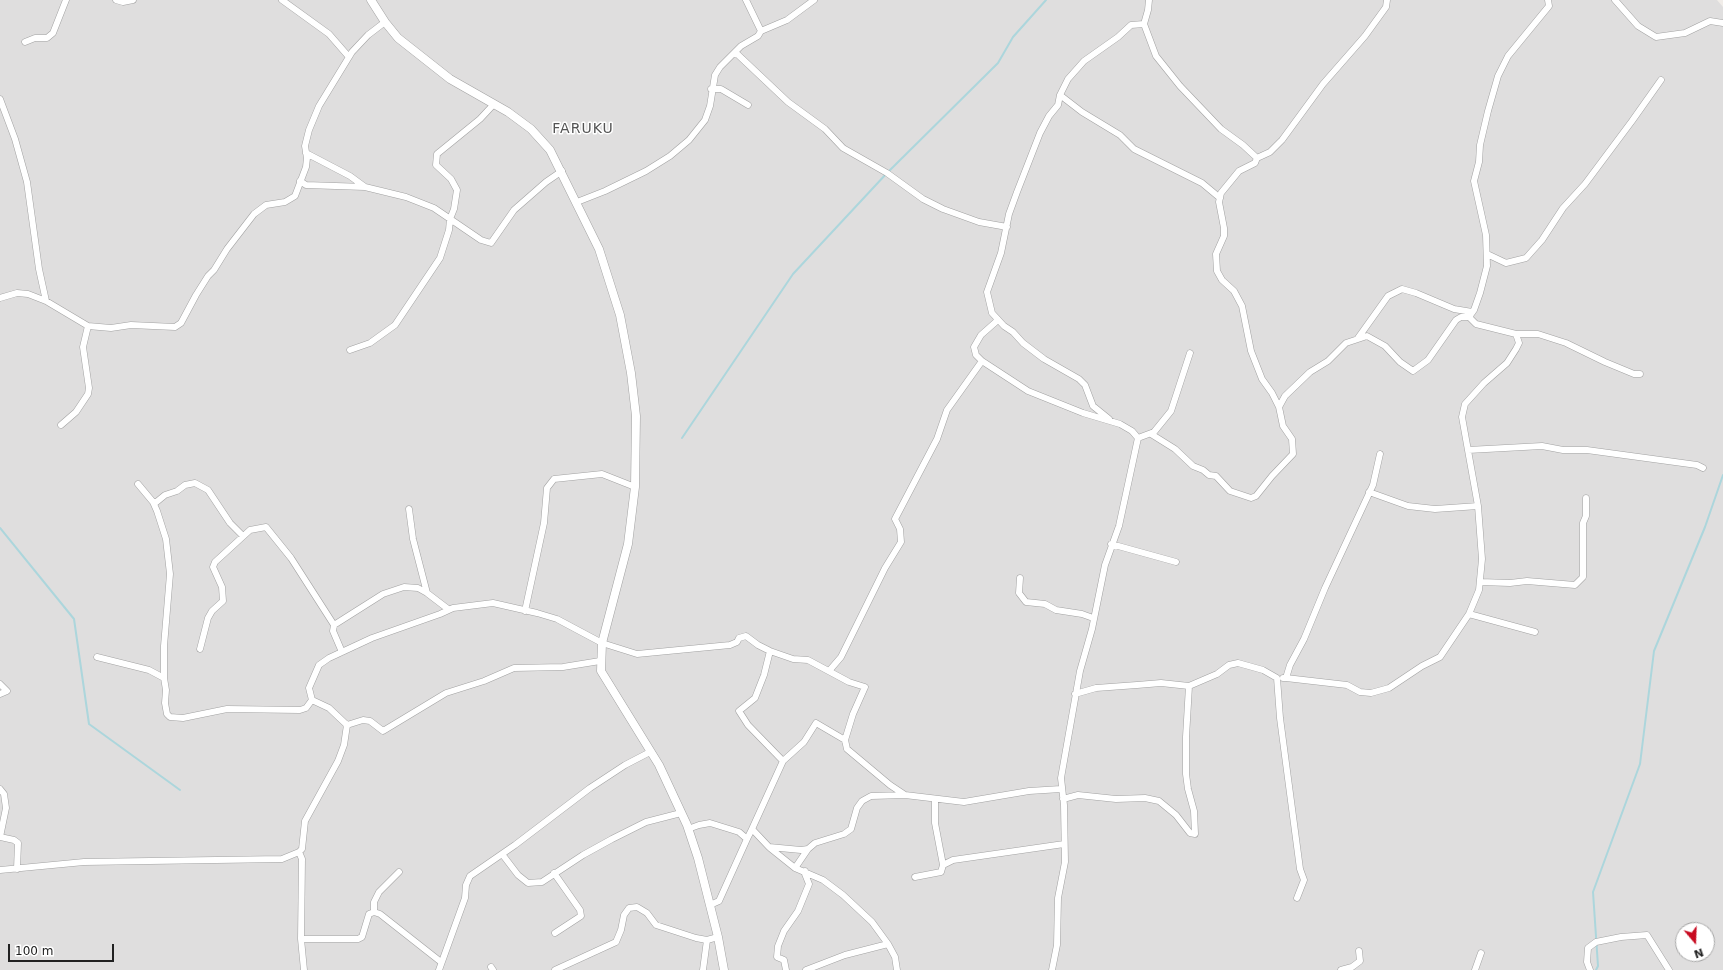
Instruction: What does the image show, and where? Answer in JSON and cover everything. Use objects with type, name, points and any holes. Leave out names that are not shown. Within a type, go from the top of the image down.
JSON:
[{"type":"street","points":[[25,42],[35,38],[46,38],[53,33],[66,0]]},
{"type":"street","points":[[116,0],[123,2],[133,0]]},
{"type":"street","points":[[282,0],[329,34],[349,57]]},
{"type":"street","points":[[371,0],[385,22],[398,38],[450,79],[494,104],[531,129],[550,150],[562,171],[599,249],[620,315],[631,373],[636,416],[636,487],[628,544],[602,644],[600,671],[659,765],[688,829],[698,858],[718,937],[724,970]]},
{"type":"street","points":[[746,0],[761,31]]},
{"type":"street","points":[[577,202],[646,171],[670,156],[689,140],[705,120],[710,106],[711,89],[717,71],[735,52],[758,36],[761,31],[787,20],[814,0]]},
{"type":"street","points":[[1149,0],[1144,24],[1156,56],[1180,86],[1221,129],[1243,145],[1257,158]]},
{"type":"street","points":[[1152,434],[1176,449],[1193,466],[1216,476],[1230,491],[1251,498],[1261,492],[1272,476],[1293,454],[1292,439],[1283,426],[1279,407],[1272,393],[1262,379],[1251,351],[1242,306],[1234,291],[1222,280],[1217,271],[1216,254],[1224,236],[1219,202],[1221,194],[1239,171],[1255,163],[1257,158],[1270,152],[1282,140],[1323,84],[1365,36],[1386,7],[1387,0]]},
{"type":"street","points":[[1471,314],[1482,285],[1487,266],[1486,235],[1474,181],[1479,162],[1480,145],[1498,76],[1508,56],[1549,6],[1548,0]]},
{"type":"street","points":[[1615,0],[1638,26],[1656,37],[1684,33],[1710,21],[1723,22]]},
{"type":"street","points":[[0,298],[17,293],[28,294],[46,301],[88,326],[111,328],[131,325],[175,327],[181,323],[208,276],[214,270],[227,249],[254,214],[266,205],[285,202],[295,196],[306,167],[307,137],[314,118],[349,57],[368,36],[385,22]]},
{"type":"street","points":[[1112,421],[1093,406],[1085,385],[1079,379],[1044,359],[998,320],[992,313],[987,292],[1001,253],[1016,192],[1040,133],[1049,116],[1058,105],[1060,94],[1068,79],[1084,61],[1132,25],[1144,24]]},
{"type":"street","points":[[735,52],[788,102],[825,129],[843,148],[887,173],[923,199],[943,209],[979,222],[1007,227]]},
{"type":"street","points":[[1487,254],[1506,263],[1526,258],[1542,240],[1563,208],[1585,184],[1661,80]]},
{"type":"street","points":[[711,89],[721,89],[748,105]]},
{"type":"street","points":[[1060,94],[1082,112],[1120,135],[1134,149],[1202,183],[1220,198]]},
{"type":"street","points":[[0,99],[15,139],[27,182],[39,269],[46,301]]},
{"type":"street","points":[[350,350],[370,343],[395,325],[440,258],[449,230],[457,190],[451,179],[436,165],[437,154],[480,119],[494,104]]},
{"type":"street","points":[[306,153],[350,176],[365,187]]},
{"type":"street","points":[[300,181],[306,185],[365,187],[406,197],[434,208],[481,240],[491,243],[514,210],[546,182],[562,171]]},
{"type":"street","points":[[1358,338],[1388,296],[1402,289],[1471,314],[1476,324],[1516,334],[1538,334],[1566,343],[1634,374],[1640,374]]},
{"type":"street","points":[[1279,407],[1285,396],[1310,372],[1328,361],[1346,343],[1367,336],[1385,346],[1400,362],[1413,371],[1428,360],[1456,320],[1471,314]]},
{"type":"street","points":[[998,320],[981,335],[974,347],[976,355],[982,361],[1028,391],[1083,413],[1112,421],[1132,431],[1138,438]]},
{"type":"street","points":[[61,426],[76,412],[88,394],[89,388],[82,347],[88,326]]},
{"type":"street","points":[[1075,694],[1096,688],[1161,683],[1189,686],[1217,674],[1229,665],[1238,663],[1264,670],[1277,678],[1347,686],[1360,692],[1371,693],[1389,688],[1422,666],[1440,657],[1470,614],[1479,590],[1480,582],[1482,558],[1478,506],[1462,422],[1465,404],[1484,383],[1507,363],[1518,343],[1516,334]]},
{"type":"street","points":[[1138,438],[1152,434],[1170,411],[1190,353]]},
{"type":"street","points":[[829,671],[841,657],[885,568],[901,542],[900,529],[895,518],[937,439],[947,410],[968,382],[974,370],[982,361]]},
{"type":"street","points":[[1052,970],[1057,945],[1058,898],[1065,862],[1063,799],[1060,778],[1075,694],[1111,544],[1119,526],[1138,438]]},
{"type":"street","points":[[1468,450],[1542,446],[1563,450],[1587,450],[1703,468]]},
{"type":"street","points":[[1286,678],[1290,665],[1304,639],[1325,588],[1373,485],[1380,454]]},
{"type":"street","points":[[524,611],[544,523],[547,488],[554,479],[602,474],[636,487]]},
{"type":"street","points":[[154,504],[165,495],[177,491],[185,485],[195,483],[208,490],[230,523],[243,536]]},
{"type":"street","points":[[138,484],[154,504],[166,539],[170,574],[164,646],[164,678],[166,690],[165,703],[170,717],[183,718],[227,709],[300,710],[306,708],[312,700]]},
{"type":"street","points":[[1369,492],[1408,506],[1435,509],[1478,506]]},
{"type":"street","points":[[1480,582],[1510,583],[1527,581],[1574,585],[1583,577],[1583,522],[1586,516],[1586,498]]},
{"type":"street","points":[[409,509],[413,539],[427,593]]},
{"type":"street","points":[[200,649],[208,618],[223,601],[222,587],[213,567],[215,562],[250,530],[266,526],[291,558],[334,625],[333,631],[342,652]]},
{"type":"street","points":[[1111,544],[1176,562]]},
{"type":"street","points":[[1020,578],[1019,592],[1026,602],[1045,604],[1056,610],[1082,614],[1093,618]]},
{"type":"street","points":[[334,625],[383,594],[404,587],[418,588],[448,609]]},
{"type":"street","points":[[312,700],[309,688],[319,665],[329,658],[372,638],[440,614],[448,609],[493,604],[524,611],[557,619],[602,644],[636,654],[730,645],[737,642],[739,638],[746,636],[758,645],[770,651],[793,659],[808,660],[849,682],[865,687],[853,714],[845,740],[847,749],[890,785],[905,795]]},
{"type":"street","points":[[1470,614],[1535,632]]},
{"type":"street","points":[[770,651],[764,675],[755,698],[739,711],[748,725],[783,761]]},
{"type":"street","points":[[97,657],[150,670],[164,678]]},
{"type":"street","points":[[347,725],[364,720],[370,722],[383,731],[446,693],[514,668],[563,667],[600,661]]},
{"type":"street","points":[[1277,678],[1280,718],[1300,869],[1304,880],[1297,898]]},
{"type":"street","points":[[0,684],[7,691],[0,694]]},
{"type":"street","points":[[1063,799],[1078,795],[1116,799],[1145,798],[1159,801],[1176,815],[1190,833],[1195,834],[1194,811],[1188,789],[1186,774],[1186,737],[1189,686]]},
{"type":"street","points":[[312,700],[329,708],[347,725]]},
{"type":"street","points":[[710,906],[719,901],[783,761],[804,742],[816,724],[845,740]]},
{"type":"street","points":[[0,870],[84,862],[282,858],[298,852],[302,849],[305,821],[338,761],[344,745],[347,725]]},
{"type":"street","points":[[439,970],[465,898],[466,885],[470,876],[590,788],[625,765],[650,752]]},
{"type":"street","points":[[0,788],[4,794],[6,808],[0,837],[14,840],[18,843],[17,869]]},
{"type":"street","points":[[795,868],[808,849],[815,843],[844,834],[851,829],[857,808],[862,801],[871,796],[905,795],[964,802],[1029,791],[1061,789]]},
{"type":"street","points":[[915,877],[941,872],[943,865],[935,823],[935,799]]},
{"type":"street","points":[[502,854],[518,875],[528,883],[542,882],[597,846],[625,832],[651,821],[681,813]]},
{"type":"street","points":[[688,829],[710,823],[739,832],[747,839]]},
{"type":"street","points":[[752,829],[769,847],[795,868],[823,880],[866,915],[888,944],[895,957],[897,970]]},
{"type":"street","points":[[943,865],[953,860],[1064,844]]},
{"type":"street","points":[[769,847],[808,849]]},
{"type":"street","points":[[298,852],[302,859],[301,939],[304,970]]},
{"type":"street","points":[[786,970],[784,960],[777,957],[778,946],[784,931],[798,910],[809,884],[805,871]]},
{"type":"street","points":[[374,912],[374,902],[379,892],[399,872]]},
{"type":"street","points":[[554,873],[580,910],[580,916],[555,933]]},
{"type":"street","points":[[555,970],[616,942],[621,930],[624,915],[629,908],[637,907],[647,913],[656,925],[707,940],[718,937]]},
{"type":"street","points":[[301,939],[358,939],[362,937],[369,914],[374,912],[380,914],[441,962]]},
{"type":"street","points":[[1590,970],[1586,962],[1588,948],[1596,942],[1622,937],[1647,935],[1669,970]]},
{"type":"street","points":[[703,970],[707,940]]},
{"type":"street","points":[[806,970],[845,955],[888,944]]},
{"type":"street","points":[[1341,970],[1352,967],[1360,961],[1359,951]]},
{"type":"street","points":[[1475,970],[1481,953]]},
{"type":"shaded area","points":[[0,0],[1717,0],[1723,7],[1723,970],[0,970]]},
{"type":"waterway","points":[[682,438],[793,274],[887,173],[998,63],[1013,37],[1046,0]]},
{"type":"waterway","points":[[1596,970],[1598,966],[1593,892],[1640,764],[1654,651],[1705,527],[1723,475]]},
{"type":"waterway","points":[[0,528],[74,619],[89,724],[180,790]]},
{"type":"district","name":"FARUKU","points":[[583,129]]}]
